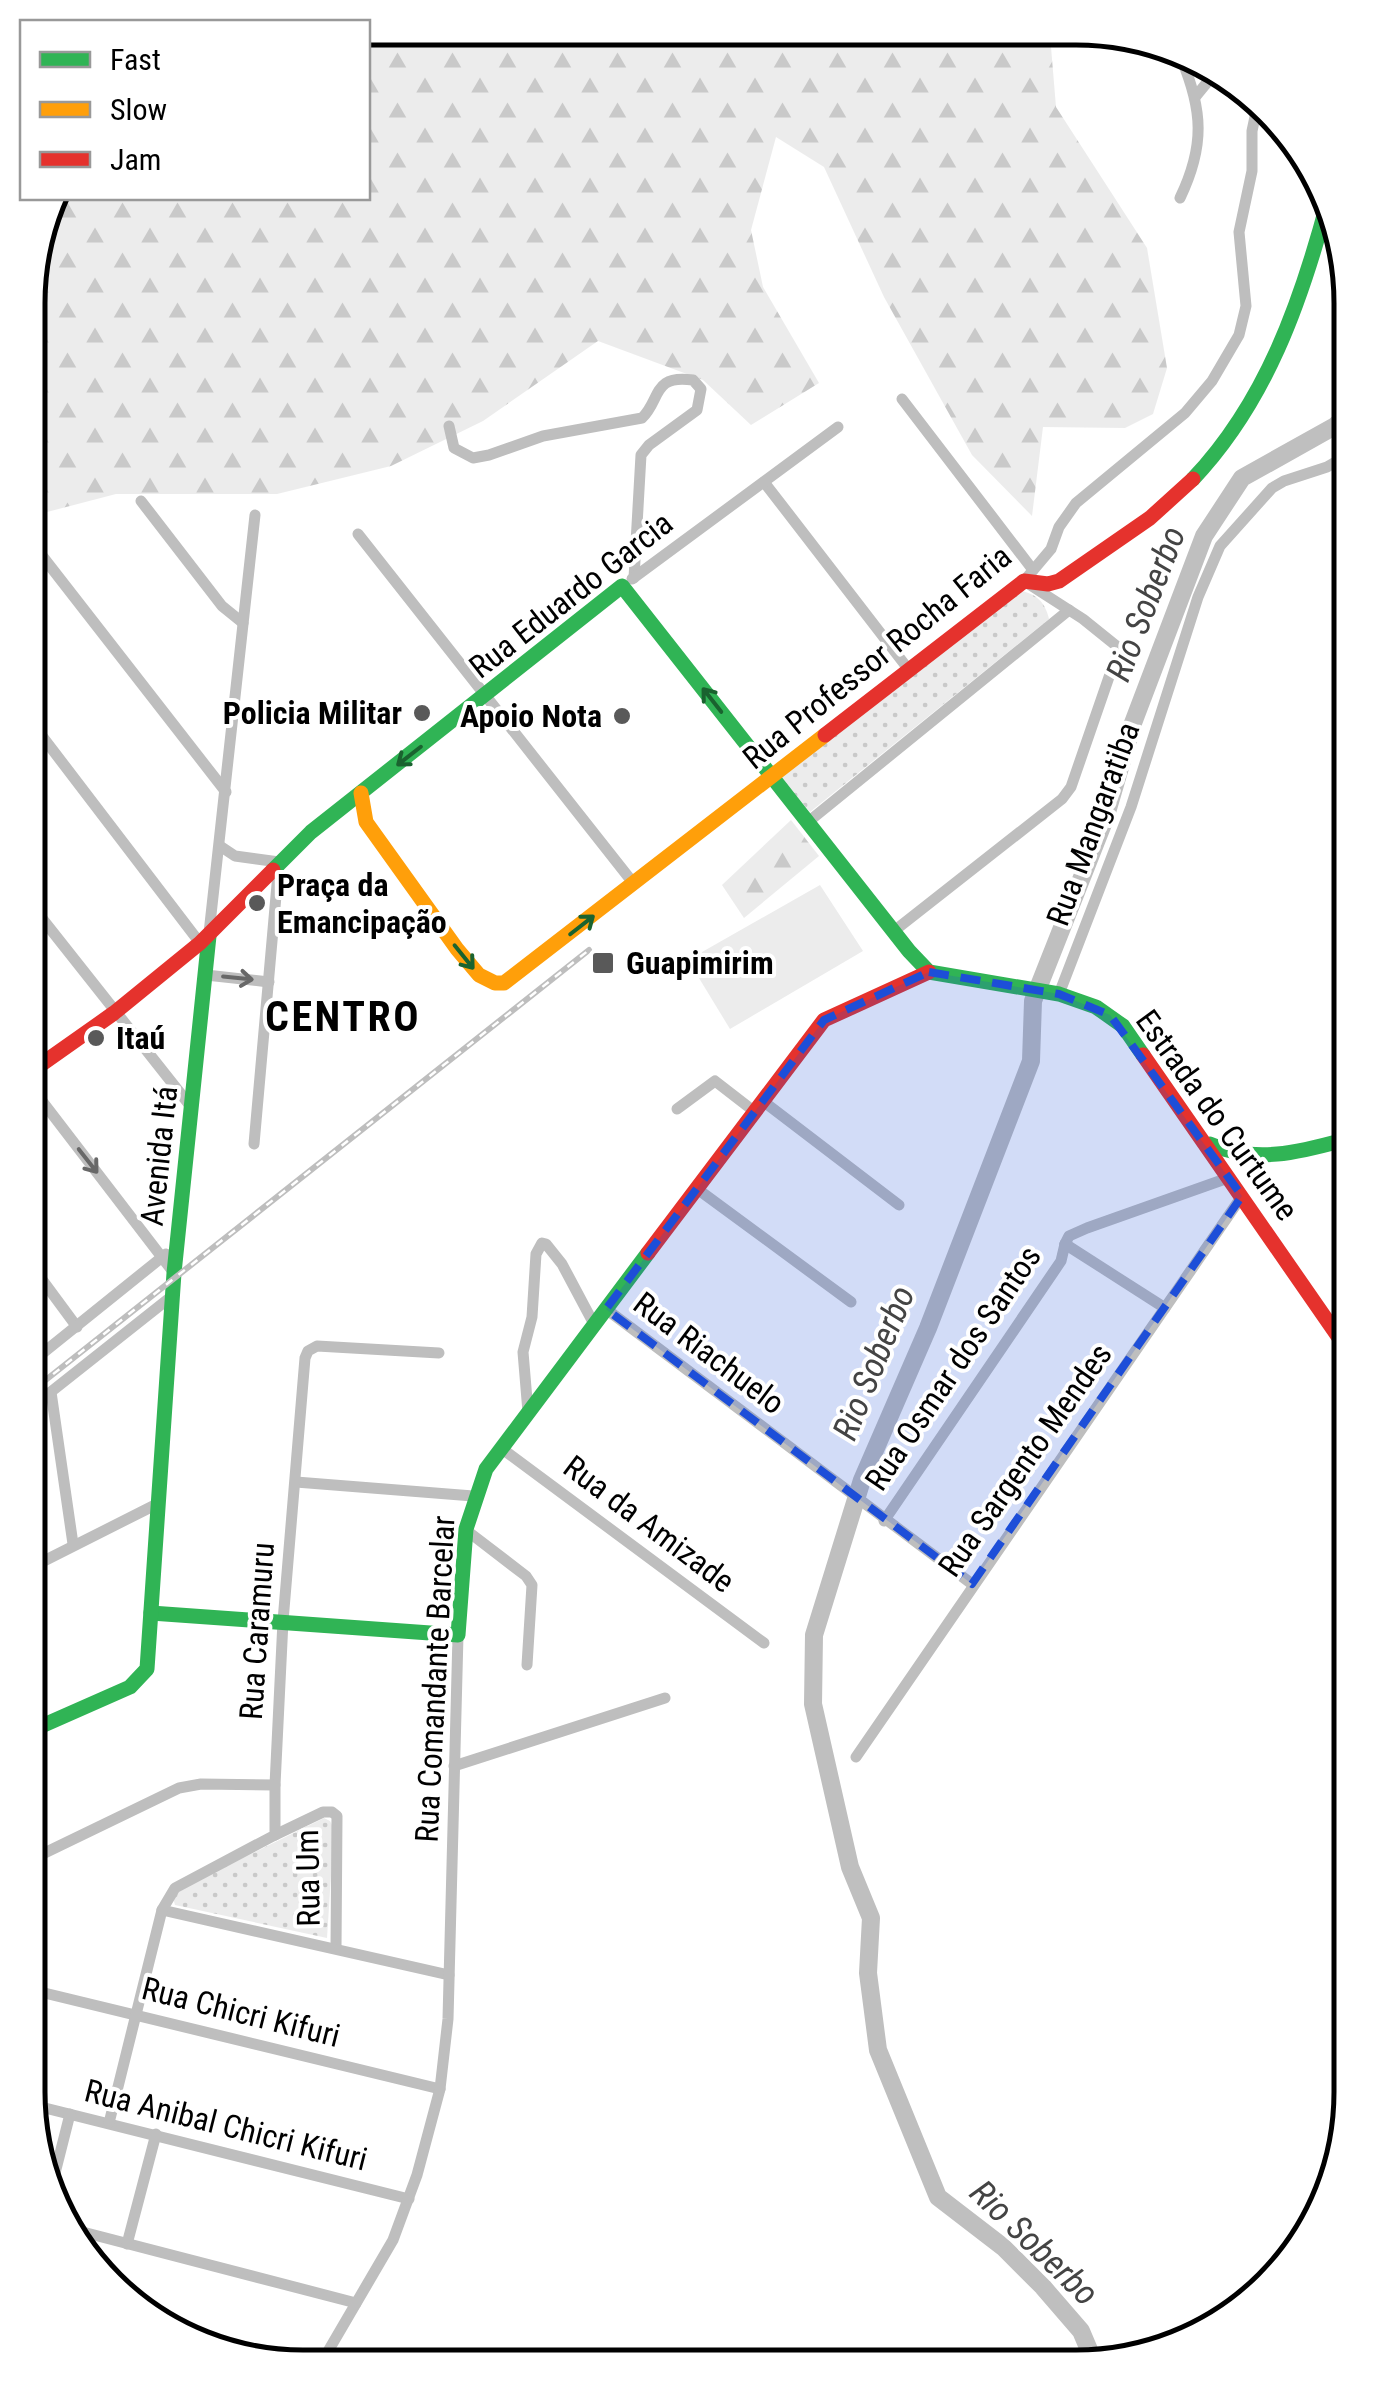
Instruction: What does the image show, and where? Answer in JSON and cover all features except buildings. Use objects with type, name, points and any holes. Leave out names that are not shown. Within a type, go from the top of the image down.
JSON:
[{"type":"main road","points":[[1028,576],[1048,584],[1059,581],[1170,500],[1216,452],[1263,381],[1294,319],[1321,225]]},
{"type":"main road","name":"Rua Professor Rocha Faria","points":[[366,822],[470,966],[487,980],[504,983],[1028,576]]},
{"type":"main road","points":[[628,582],[772,777],[929,972]]},
{"type":"main road","name":"Rua Eduardo Garcia","points":[[45,1062],[114,1013],[205,940],[278,862],[628,582]]},
{"type":"main road","points":[[361,793],[366,822]]},
{"type":"main road","points":[[341,809],[366,822]]},
{"type":"main road","name":"Avenida Itá","points":[[45,1724],[130,1687],[141,1678],[149,1654],[172,1296],[206,975],[205,940]]},
{"type":"main road","name":"Estrada do Curtume","points":[[929,972],[1052,992],[1096,1007],[1123,1026],[1206,1142],[1221,1157],[1228,1178],[1333,1329]]},
{"type":"main road","name":"Rua Comandante Barcelar","points":[[458,1635],[466,1530],[473,1496],[486,1468],[824,1020],[929,972]]},
{"type":"main road","points":[[1221,1157],[1276,1155],[1334,1142]]},
{"type":"main road","points":[[151,1613],[458,1635]]},
{"type":"street","points":[[1180,198],[1196,147],[1196,96],[1186,70]]},
{"type":"street","points":[[1196,96],[1208,82]]},
{"type":"street","name":"Rua Professor Rocha Faria","points":[[1028,576],[1051,549],[1059,527],[1076,503],[1185,413],[1212,381],[1239,336],[1246,306],[1239,232],[1252,171],[1255,118]]},
{"type":"street","points":[[449,426],[454,448],[473,458],[490,455],[543,436],[642,418],[662,386],[674,380],[693,380],[701,390],[697,410],[641,455],[628,582]]},
{"type":"street","points":[[894,931],[1062,799],[1070,787],[1119,648],[1056,602],[1028,576],[902,399]]},
{"type":"street","name":"Rua Eduardo Garcia","points":[[628,582],[838,427]]},
{"type":"street","name":"Rua Mangaratiba","points":[[1052,992],[1131,806],[1198,598],[1220,546],[1272,488],[1334,463]]},
{"type":"street","points":[[764,482],[910,670]]},
{"type":"street","points":[[141,501],[222,606],[243,624]]},
{"type":"street","name":"Avenida Itá","points":[[205,940],[227,793],[255,515]]},
{"type":"street","points":[[358,534],[634,884]]},
{"type":"street","points":[[45,558],[227,793]]},
{"type":"street","points":[[1056,602],[1059,581]]},
{"type":"street","points":[[808,822],[1069,610]]},
{"type":"street","points":[[45,740],[205,940]]},
{"type":"street","points":[[220,846],[235,856],[278,862],[254,1144]]},
{"type":"street","points":[[216,866],[235,856]]},
{"type":"street","points":[[187,922],[200,926],[211,915]]},
{"type":"street","points":[[45,923],[192,1108]]},
{"type":"street","points":[[206,975],[269,982]]},
{"type":"street","points":[[677,1109],[716,1081],[899,1206]]},
{"type":"street","points":[[45,1105],[174,1273]]},
{"type":"street","points":[[1166,1308],[1065,1244],[1069,1236],[1087,1228],[1228,1178]]},
{"type":"street","points":[[696,1188],[851,1302]]},
{"type":"street","name":"Rua Sargento Mendes","points":[[856,1757],[1242,1196]]},
{"type":"street","points":[[528,1412],[523,1352],[532,1316],[538,1246],[542,1243],[562,1264],[595,1326]]},
{"type":"street","points":[[45,1352],[177,1244]]},
{"type":"street","name":"Rua Osmar dos Santos","points":[[884,1520],[1061,1261],[1065,1244]]},
{"type":"street","points":[[45,1284],[77,1326]]},
{"type":"street","points":[[45,1397],[172,1296]]},
{"type":"street","name":"Rua Riachuelo","points":[[606,1309],[972,1584]]},
{"type":"street","name":"Rua Caramuru","points":[[275,1835],[283,1621],[308,1351],[317,1346],[439,1353]]},
{"type":"street","points":[[52,1392],[74,1544]]},
{"type":"street","name":"Rua da Amizade","points":[[501,1448],[764,1643]]},
{"type":"street","points":[[296,1482],[473,1496]]},
{"type":"street","points":[[45,1560],[158,1504]]},
{"type":"street","points":[[466,1530],[526,1576],[532,1585],[527,1665]]},
{"type":"street","name":"Rua Comandante Barcelar","points":[[329,2350],[392,2240],[409,2199],[440,2090],[449,1975],[458,1635]]},
{"type":"street","points":[[454,1766],[665,1698]]},
{"type":"street","points":[[45,1853],[179,1788],[202,1784],[274,1785]]},
{"type":"street","name":"Rua Um","points":[[275,1835],[324,1812],[337,1816],[336,1948]]},
{"type":"street","points":[[109,2123],[162,1910],[170,1894],[275,1835]]},
{"type":"street","points":[[162,1910],[449,1975]]},
{"type":"street","name":"Rua Chicri Kifuri","points":[[45,1993],[440,2090]]},
{"type":"street","name":"Rua Anibal Chicri Kifuri","points":[[46,2108],[409,2199]]},
{"type":"street","points":[[57,2167],[70,2114]]},
{"type":"street","points":[[127,2244],[156,2134]]},
{"type":"street","points":[[89,2235],[356,2304]]},
{"type":"highlighted area","points":[[929,972],[1059,994],[1110,1015],[1242,1196],[972,1584],[606,1309],[824,1020]]},
{"type":"green space","points":[[370,45],[1049,45],[1056,107],[1147,248],[1167,368],[1153,414],[1125,428],[1043,427],[1032,516],[972,455],[884,297],[824,167],[776,137],[751,230],[763,287],[819,383],[751,425],[703,380],[598,341],[483,421],[391,466],[277,494],[116,494],[47,512],[47,269],[67,200],[370,200]]},
{"type":"green space","points":[[1022,591],[1040,600],[1049,619],[810,812],[780,777]]},
{"type":"green space","points":[[791,820],[819,856],[744,918],[722,885]]},
{"type":"green space","points":[[820,885],[863,951],[730,1029],[688,960]]},
{"type":"green space","points":[[324,1818],[334,1829],[327,1938],[175,1905],[173,1898],[180,1889]]},
{"type":"waterway","name":"Rio Soberbo","points":[[1089,2349],[1081,2331],[1043,2287],[1003,2247],[938,2197],[878,2050],[868,1973],[871,1918],[850,1867],[813,1704],[814,1635],[862,1480],[928,1328],[1031,1061],[1033,1001],[1105,819],[1133,723],[1204,536],[1242,478],[1334,427]]},
{"type":"railway","points":[[45,1381],[589,950]]},
{"type":"traffic: fast","points":[[1193,479],[1219,449],[1261,384],[1293,313],[1321,224]]},
{"type":"traffic: fast","points":[[273,870],[311,832],[622,586],[929,972],[1059,994],[1096,1007],[1123,1026],[1143,1055]]},
{"type":"traffic: fast","points":[[45,1724],[130,1687],[147,1669],[174,1273],[209,936]]},
{"type":"traffic: fast","points":[[1210,1144],[1263,1155],[1334,1142]]},
{"type":"traffic: fast","points":[[151,1613],[458,1635],[466,1529],[486,1469],[648,1253]]},
{"type":"traffic: slow","points":[[361,793],[366,822],[457,949],[479,975],[504,983],[825,735]]},
{"type":"traffic: jam","points":[[825,735],[1024,581],[1059,581],[1150,518],[1193,479]]},
{"type":"traffic: jam","points":[[45,1062],[114,1013],[200,943],[273,870]]},
{"type":"traffic: jam","points":[[648,1253],[824,1020],[929,972]]},
{"type":"traffic: jam","points":[[1143,1055],[1333,1330]]},
{"type":"place","name":"Policia Militar","points":[[422,713]]},
{"type":"place","name":"Apoio Nota","points":[[622,716]]},
{"type":"place","name":"Praça da Emancipação","points":[[257,903]]},
{"type":"place","name":"Guapimirim","points":[[603,963]]},
{"type":"place","name":"Itaú","points":[[96,1038]]},
{"type":"district","name":"CENTRO","points":[[343,1016]]}]
